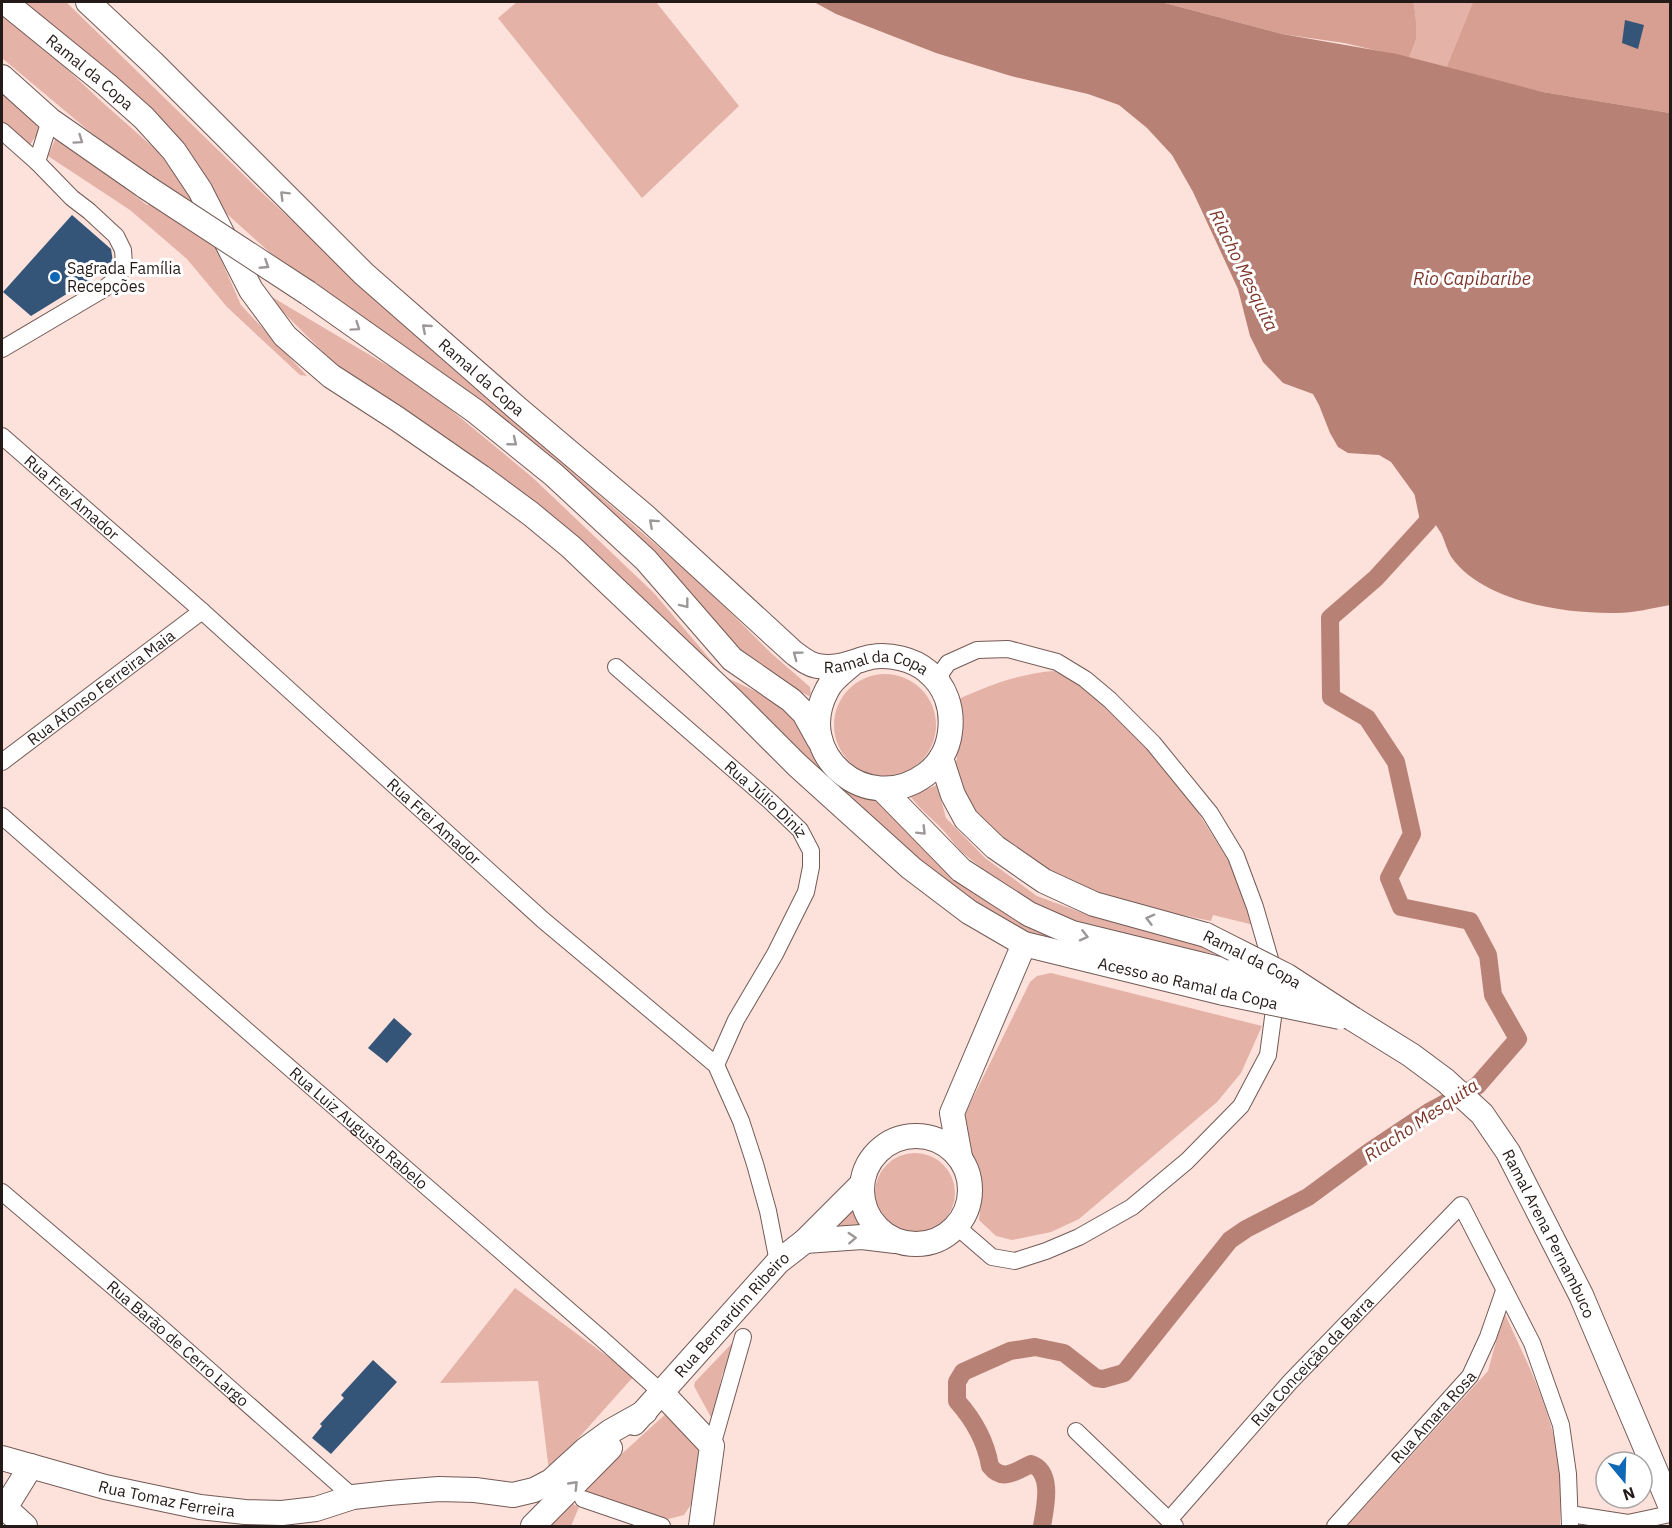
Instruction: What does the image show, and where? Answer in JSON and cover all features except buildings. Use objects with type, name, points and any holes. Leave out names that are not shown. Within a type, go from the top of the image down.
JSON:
[{"type":"main road","name":"Ramal da Copa","points":[[5,2],[107,85],[144,118],[174,151],[200,190],[251,290],[285,336],[331,376],[396,418],[531,514],[571,547],[837,785],[919,874],[969,912],[1024,945]]},
{"type":"main road","name":"Ramal da Copa","points":[[88,2],[153,63],[364,274],[647,518],[781,642],[805,661],[817,666],[852,664],[871,657],[891,656],[910,661],[927,670],[940,685],[949,702],[952,721],[949,740],[941,758],[952,795],[966,819],[995,847],[1044,881],[1094,904],[1206,935],[1287,976],[1353,1019]]},
{"type":"main road","name":"Ramal da Copa","points":[[2,77],[50,120],[146,187],[308,293],[475,411],[554,475],[646,560],[732,659],[791,700],[814,728],[822,745]]},
{"type":"main road","points":[[852,664],[827,688],[820,706],[818,725],[822,745],[831,762],[837,785],[862,785],[882,789],[899,788],[916,781],[930,771],[941,758]]},
{"type":"main road","name":"Ramal da Copa","points":[[882,789],[961,870],[1029,914],[1072,933],[1228,983]]},
{"type":"main road","points":[[952,1113],[911,1136],[893,1141],[878,1151],[867,1166],[862,1184],[863,1202],[871,1219],[884,1233],[900,1241],[916,1244],[933,1241],[949,1233],[969,1206],[971,1189],[968,1172],[960,1157],[952,1113],[1024,945]]},
{"type":"main road","name":"Acesso ao Ramal da Copa","points":[[1024,945],[1228,983],[1353,1019]]},
{"type":"main road","name":"Ramal Arena Pernambuco","points":[[1353,1019],[1411,1055],[1446,1081],[1482,1114],[1508,1152],[1581,1295],[1671,1505]]},
{"type":"main road","points":[[911,1136],[930,1137],[946,1144],[960,1157]]},
{"type":"main road","name":"Rua Bernardim Ribeiro","points":[[535,1524],[645,1412],[778,1262],[805,1241],[862,1184]]},
{"type":"main road","name":"Rua Bernardim Ribeiro","points":[[805,1241],[862,1237],[900,1241]]},
{"type":"main road","name":"Rua Luiz Augusto Rabelo","points":[[662,1393],[712,1446]]},
{"type":"main road","name":"Rua Tomaz Ferreira","points":[[2,1458],[105,1486],[189,1505],[246,1512],[282,1513],[316,1509],[353,1497],[439,1489],[475,1490],[513,1495],[534,1490],[551,1481],[585,1450],[611,1431],[645,1412]]},
{"type":"main road","name":"Rua Bernardim Ribeiro","points":[[701,1527],[712,1446]]},
{"type":"main road","points":[[25,1527],[3,1507],[31,1466]]},
{"type":"main road","points":[[513,1495],[535,1524]]},
{"type":"street","points":[[37,162],[50,120]]},
{"type":"street","points":[[2,131],[37,162],[72,198],[116,236],[123,250],[124,264],[118,278],[102,290],[2,349]]},
{"type":"street","name":"Rua Frei Amador","points":[[2,436],[202,611],[543,920],[716,1065],[741,1121],[755,1164],[768,1211],[778,1262]]},
{"type":"street","name":"Rua Afonso Ferreira Maia","points":[[2,762],[202,611]]},
{"type":"street","points":[[940,685],[941,673],[948,663],[977,650],[1008,649],[1057,662],[1085,679],[1110,700],[1153,743],[1210,813],[1236,856],[1255,907],[1272,966],[1274,1010],[1268,1055],[1241,1106],[1187,1161],[1132,1207],[1079,1237],[1015,1261],[992,1257],[956,1226]]},
{"type":"street","name":"Rua Júlio Diniz","points":[[616,667],[771,802],[800,830],[811,851],[812,867],[806,892],[775,954],[736,1020],[716,1065]]},
{"type":"street","name":"Rua Luiz Augusto Rabelo","points":[[2,816],[602,1338],[662,1393]]},
{"type":"street","name":"Rua Barão de Cerro Largo","points":[[2,1192],[158,1324],[353,1497]]},
{"type":"street","name":"Rua Conceição da Barra","points":[[1172,1523],[1290,1382],[1461,1205],[1504,1291]]},
{"type":"street","points":[[1504,1291],[1532,1343],[1561,1425],[1567,1458],[1570,1520],[1628,1523],[1671,1514]]},
{"type":"street","name":"Rua Amara Rosa","points":[[1335,1527],[1470,1377],[1488,1337],[1504,1291]]},
{"type":"street","name":"Rua Bernardim Ribeiro","points":[[712,1446],[743,1336]]},
{"type":"street","points":[[1076,1431],[1172,1523]]},
{"type":"street","points":[[583,1500],[662,1527]]},
{"type":"shaded area","points":[[24,2],[66,2],[259,190],[450,366],[707,589],[771,653],[810,687],[811,697],[759,671],[699,606],[663,560],[473,400],[395,339],[276,258],[218,206],[166,126]]},
{"type":"shaded area","points":[[517,2],[656,2],[739,106],[642,198],[498,18]]},
{"type":"shaded area","points":[[1161,2],[1413,2],[1417,36],[1409,58],[1344,43],[1282,34]]},
{"type":"shaded area","points":[[1413,2],[1473,2],[1446,68],[1409,58],[1417,36]]},
{"type":"shaded area","points":[[1473,2],[1670,2],[1670,113],[1543,92],[1446,68]]},
{"type":"shaded area","points":[[2,8],[154,148],[190,189],[241,305],[307,376],[300,375],[227,307],[187,259],[130,210],[48,156],[57,135],[147,205],[163,198],[146,173],[89,131],[2,58]]},
{"type":"shaded area","points":[[2,92],[42,127],[29,146],[2,124]]},
{"type":"shaded area","points":[[245,274],[272,297],[422,386],[532,477],[654,593],[725,677],[774,700],[806,728],[817,762],[851,794],[879,796],[1082,949],[1047,943],[986,912],[909,859],[691,654],[364,393]]},
{"type":"shaded area","points":[[1053,671],[1077,682],[1097,699],[1142,743],[1194,806],[1233,868],[1254,925],[1213,915],[1211,921],[1123,903],[1066,884],[991,831],[967,804],[953,772],[957,758],[959,699],[1005,681]]},
{"type":"shaded area","points":[[885,674],[904,678],[921,689],[932,706],[936,725],[932,744],[921,761],[904,772],[885,776],[866,772],[849,761],[838,744],[834,725],[838,706],[849,689],[866,678]]},
{"type":"shaded area","points":[[937,785],[946,818],[985,858],[1037,896],[1088,915],[1191,941],[1238,958],[1109,933],[1068,919],[1027,898],[1000,882],[963,853],[910,796]]},
{"type":"shaded area","points":[[1051,973],[1262,1026],[1241,1073],[1217,1102],[1079,1219],[1051,1232],[1012,1240],[996,1236],[979,1220],[982,1181],[965,1138],[964,1121],[966,1112],[1030,982],[1037,976]]},
{"type":"shaded area","points":[[915,1153],[930,1156],[943,1165],[952,1178],[955,1193],[952,1208],[943,1221],[930,1230],[915,1233],[900,1230],[887,1221],[878,1208],[875,1193],[878,1178],[887,1165],[900,1156]]},
{"type":"shaded area","points":[[860,1189],[867,1213],[882,1233],[811,1238]]},
{"type":"shaded area","points":[[515,1288],[634,1376],[549,1471],[538,1381],[440,1383]]},
{"type":"shaded area","points":[[1504,1312],[1538,1389],[1552,1429],[1561,1478],[1560,1526],[1347,1526],[1488,1371]]},
{"type":"shaded area","points":[[739,1336],[722,1375],[713,1421],[694,1386],[695,1382]]},
{"type":"shaded area","points":[[669,1411],[701,1450],[692,1503],[684,1515],[668,1519],[585,1493],[582,1490]]},
{"type":"shaded area","points":[[569,1502],[579,1507],[571,1526],[547,1526]]},
{"type":"water","name":"Rio Capibaribe","points":[[814,2],[1161,2],[1282,34],[1397,54],[1543,92],[1670,113],[1670,605],[1616,613],[1550,608],[1505,595],[1466,573],[1452,558],[1441,533],[1391,462],[1379,455],[1348,453],[1338,447],[1313,394],[1283,383],[1263,362],[1250,336],[1238,289],[1193,192],[1172,155],[1147,128],[1119,105],[1088,94],[1011,76],[936,53],[836,14]]},
{"type":"waterway","name":"Riacho Mesquita","points":[[1042,1526],[1046,1491],[1043,1475],[1031,1464],[1010,1474],[1000,1474],[990,1466],[978,1431],[957,1401],[957,1382],[963,1372],[1010,1351],[1035,1347],[1064,1353],[1096,1378],[1103,1379],[1124,1373],[1230,1240],[1246,1229],[1308,1197],[1429,1112],[1477,1086],[1518,1039],[1493,995],[1488,955],[1470,921],[1401,907],[1389,878],[1412,834],[1396,762],[1367,718],[1331,697],[1330,618],[1376,578],[1428,521],[1423,491]]},
{"type":"place","name":"Sagrada Família Recepções","points":[[55,277]]}]
